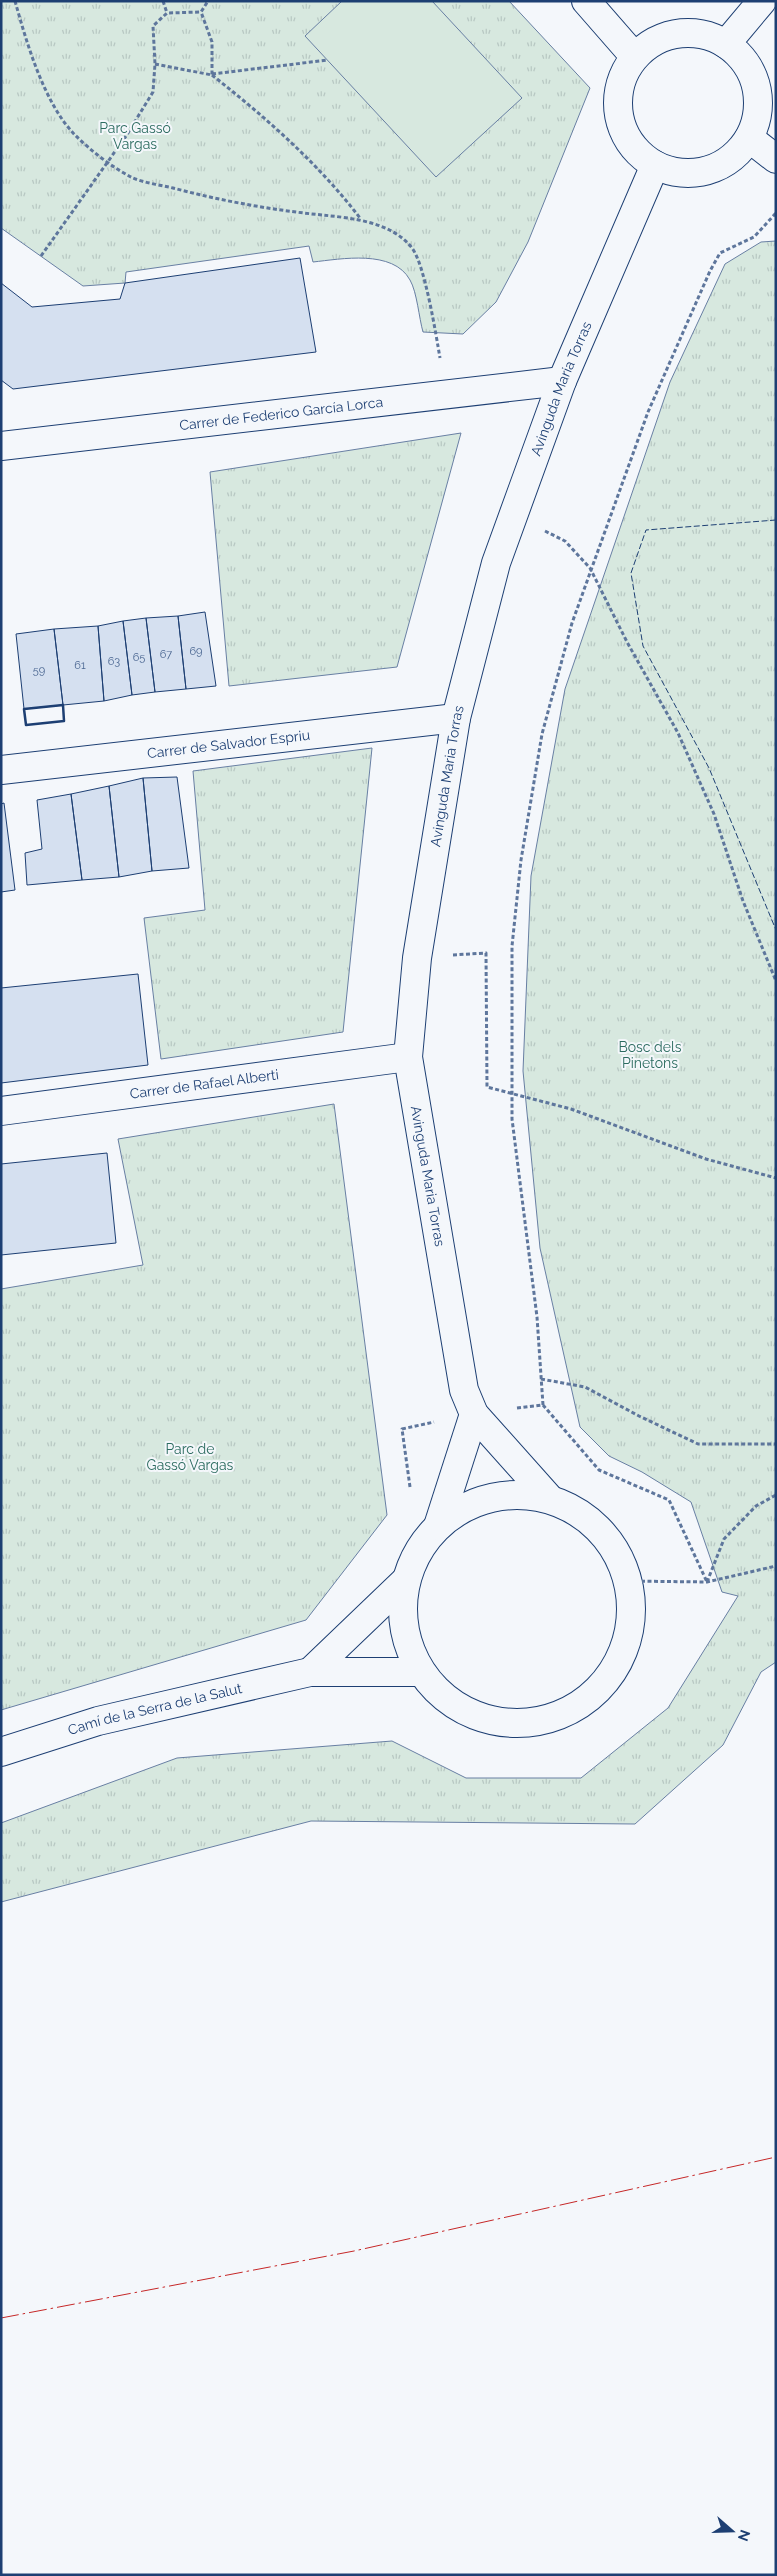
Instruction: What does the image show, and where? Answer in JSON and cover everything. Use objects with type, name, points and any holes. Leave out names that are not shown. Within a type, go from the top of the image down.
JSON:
[{"type":"street","points":[[586,1],[634,56]]},
{"type":"street","points":[[726,44],[762,1]]},
{"type":"street","points":[[671,34],[702,34],[726,44],[746,62],[756,86],[757,113],[749,138],[731,159],[705,171],[678,173],[655,165],[633,148],[621,126],[617,102],[622,77],[634,56],[648,45],[671,34]]},
{"type":"street","points":[[749,138],[776,159]]},
{"type":"street","name":"Avinguda Maria Torras","points":[[550,1498],[474,1414],[464,1390],[408,1057],[417,958],[456,718],[496,563],[562,381],[655,165]]},
{"type":"street","name":"Carrer de Federico García Lorca","points":[[1,446],[446,396],[562,381]]},
{"type":"street","name":"Carrer de Salvador Espriu","points":[[1,770],[456,718]]},
{"type":"street","name":"Carrer de Rafael Alberti","points":[[1,1111],[408,1057]]},
{"type":"street","points":[[438,1526],[474,1414]]},
{"type":"street","points":[[520,1494],[550,1498],[585,1516],[612,1545],[628,1581],[632,1613],[622,1652],[612,1674],[590,1698],[563,1714],[532,1724],[500,1723],[469,1714],[449,1701],[421,1672],[407,1643],[402,1612],[406,1580],[419,1551],[438,1526],[462,1508],[490,1497],[520,1494]]},
{"type":"street","points":[[310,1672],[406,1580]]},
{"type":"street","name":"Camí de la Serra de la Salut","points":[[1,1752],[98,1721],[310,1672],[421,1672]]},
{"type":"path","points":[[15,1],[30,54],[50,99],[74,134],[107,162],[134,178],[205,197],[304,213],[360,219],[396,234],[413,249],[422,274],[436,333],[446,396]]},
{"type":"path","points":[[163,1],[168,13]]},
{"type":"path","points":[[201,12],[208,1]]},
{"type":"path","points":[[41,256],[126,136],[153,92],[155,64],[153,26],[168,13],[201,12]]},
{"type":"path","points":[[201,12],[212,42],[212,74]]},
{"type":"path","points":[[155,64],[212,74],[328,60]]},
{"type":"path","points":[[212,74],[298,150],[340,192],[360,219]]},
{"type":"path","points":[[707,1582],[669,1500],[600,1470],[543,1405],[537,1316],[512,1119],[512,946],[521,860],[542,734],[590,568],[648,412],[720,253],[754,237],[776,213]]},
{"type":"path","points":[[513,516],[565,541],[590,568],[686,751],[714,814],[743,901],[776,981]]},
{"type":"path","points":[[417,958],[486,953],[487,1087],[571,1109],[706,1159],[776,1178]]},
{"type":"path","points":[[541,1378],[585,1387],[639,1416],[698,1444],[776,1444]]},
{"type":"path","points":[[410,1488],[402,1429],[474,1414],[543,1405]]},
{"type":"path","points":[[707,1582],[724,1539],[756,1506],[776,1495]]},
{"type":"path","points":[[628,1581],[707,1582],[776,1566]]},
{"type":"green space","name":"Parc Gassó Vargas","points":[[1,1],[509,1],[590,88],[528,242],[496,302],[463,334],[423,332],[410,280],[402,270],[392,264],[366,258],[313,262],[309,246],[126,272],[125,283],[83,286],[1,228]]},
{"type":"green space","points":[[342,1],[432,1],[522,98],[436,177],[305,36]]},
{"type":"green space","name":"Bosc dels Pinetons","points":[[776,241],[776,1662],[761,1672],[723,1745],[635,1824],[311,1821],[1,1902],[1,1823],[177,1758],[392,1741],[466,1778],[581,1778],[668,1708],[738,1596],[722,1592],[691,1502],[642,1472],[609,1456],[580,1427],[540,1248],[523,1071],[531,876],[565,689],[670,382],[725,264],[761,242]]},
{"type":"green space","points":[[461,433],[397,667],[229,686],[210,472]]},
{"type":"green space","points":[[372,748],[343,1032],[161,1059],[144,918],[205,910],[193,771]]},
{"type":"green space","name":"Parc de Gassó Vargas","points":[[334,1104],[387,1515],[306,1620],[1,1710],[1,1289],[143,1265],[118,1139]]},
{"type":"building","points":[[300,258],[316,352],[13,389],[1,380],[1,283],[32,307],[120,299],[125,283]]},
{"type":"building","points":[[205,612],[216,686],[186,689],[178,616]]},
{"type":"building","points":[[178,616],[186,689],[155,692],[146,618]]},
{"type":"building","points":[[146,618],[155,692],[132,695],[123,621]]},
{"type":"building","points":[[123,621],[132,695],[104,701],[98,626]]},
{"type":"building","points":[[98,626],[104,701],[63,705],[54,629]]},
{"type":"building","points":[[54,629],[63,705],[24,709],[16,634]]},
{"type":"building","points":[[177,777],[189,868],[152,871],[143,778]]},
{"type":"building","points":[[143,778],[152,871],[119,877],[109,786]]},
{"type":"building","points":[[109,786],[119,877],[82,880],[71,794]]},
{"type":"building","points":[[71,794],[82,880],[27,885],[25,853],[42,849],[37,800]]},
{"type":"building","points":[[4,803],[15,890],[1,892],[1,804]]},
{"type":"building","points":[[138,974],[148,1065],[1,1083],[1,988]]},
{"type":"building","points":[[107,1153],[116,1243],[1,1255],[1,1164]]},
{"type":"fence","points":[[776,520],[646,530],[631,573],[643,646],[709,768],[776,930]]},
{"type":"wall","points":[[63,705],[64,721],[26,725],[24,709],[63,705]]},
{"type":"power","points":[[1,2318],[354,2251],[776,2157]]}]
